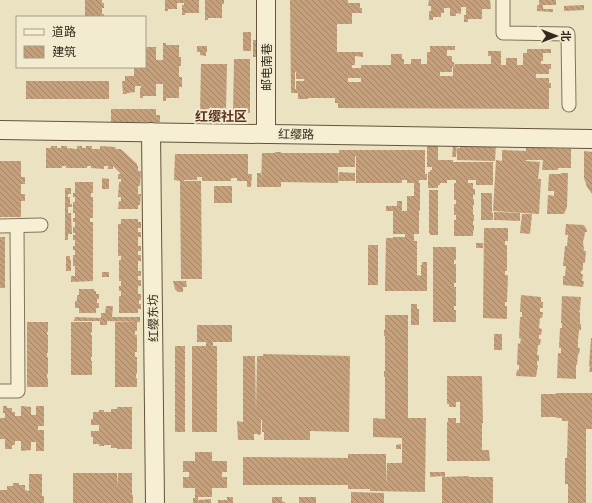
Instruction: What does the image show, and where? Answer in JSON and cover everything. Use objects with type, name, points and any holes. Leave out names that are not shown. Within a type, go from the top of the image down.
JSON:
[{"type":"street","name":"邮电南巷","points":[[266,0],[266,134]]},
{"type":"street","points":[[503,0],[502,33],[568,34],[569,105]]},
{"type":"street","name":"红缨路","points":[[0,130],[592,139]]},
{"type":"street","name":"红缨东坊","points":[[152,132],[155,503]]},
{"type":"street","points":[[0,226],[41,225]]},
{"type":"street","points":[[0,391],[18,391],[17,226]]},
{"type":"building","points":[[85,0],[102,0],[102,3],[104,3],[104,8],[102,8],[102,14],[104,14],[104,16],[85,16]]},
{"type":"building","points":[[165,0],[199,0],[199,13],[185,13],[185,15],[182,15],[182,5],[184,5],[184,3],[177,3],[177,9],[168,9],[168,11],[165,11]]},
{"type":"building","points":[[205,0],[224,0],[224,4],[222,4],[222,18],[208,18],[208,20],[205,20]]},
{"type":"building","points":[[290,0],[348,0],[348,3],[360,3],[362,13],[352,13],[352,24],[337,24],[337,52],[363,52],[363,57],[355,56],[355,65],[352,65],[352,68],[361,68],[361,65],[391,65],[391,54],[402,54],[404,64],[411,64],[411,59],[421,59],[421,64],[427,64],[427,52],[430,52],[430,46],[455,46],[455,50],[447,50],[447,56],[452,56],[452,62],[454,62],[455,69],[455,64],[491,64],[491,56],[488,56],[488,51],[501,51],[501,65],[506,65],[506,58],[517,58],[517,65],[523,65],[523,53],[527,53],[527,49],[551,49],[551,53],[543,53],[543,61],[541,61],[541,64],[551,64],[549,74],[536,74],[536,78],[549,78],[549,83],[551,83],[551,88],[549,88],[549,109],[338,108],[338,103],[335,103],[335,98],[298,99],[298,93],[291,93]],"holes":[[[452,67],[453,76],[440,76],[440,72],[452,72]],[[295,72],[296,72],[296,79],[304,79],[304,81],[296,81],[295,89]],[[348,78],[361,78],[361,82],[348,82]]]},
{"type":"building","points":[[429,0],[490,0],[491,9],[482,9],[482,19],[468,19],[468,22],[464,22],[466,7],[461,7],[461,14],[456,13],[456,16],[450,16],[450,8],[444,8],[444,13],[441,13],[441,17],[433,17],[433,20],[429,20],[429,11],[431,11],[431,6],[428,6]]},
{"type":"building","points":[[539,0],[556,0],[556,5],[543,5],[543,9],[553,9],[553,12],[537,11]]},
{"type":"building","points":[[584,5],[584,10],[564,11],[564,6]]},
{"type":"building","points":[[243,32],[251,32],[251,51],[243,51]]},
{"type":"building","points":[[253,40],[257,40],[256,57],[253,57]]},
{"type":"building","points":[[163,43],[166,43],[166,45],[179,45],[181,66],[179,66],[179,77],[182,77],[182,87],[179,87],[179,98],[166,98],[166,101],[163,101],[163,84],[156,84],[156,96],[143,96],[143,98],[140,98],[141,86],[135,86],[135,92],[123,94],[122,81],[125,81],[125,76],[134,76],[134,68],[146,68],[146,47],[156,47],[156,60],[163,60]]},
{"type":"building","points":[[197,46],[207,46],[206,56],[200,55],[200,52],[197,52]]},
{"type":"building","points":[[234,59],[250,59],[250,113],[233,113]]},
{"type":"building","points":[[201,64],[227,64],[226,109],[206,109],[206,115],[200,114]]},
{"type":"building","points":[[26,81],[109,81],[109,99],[26,99]]},
{"type":"building","points":[[111,109],[156,109],[156,115],[160,115],[160,122],[111,122]]},
{"type":"building","points":[[461,143],[496,144],[495,161],[457,160],[457,148],[460,148]]},
{"type":"building","points":[[427,144],[438,144],[438,160],[453,160],[453,162],[493,162],[493,185],[476,185],[476,180],[468,180],[468,183],[473,183],[473,189],[475,189],[475,195],[473,195],[473,236],[454,236],[454,220],[456,220],[456,215],[454,215],[454,204],[456,204],[456,200],[454,200],[454,183],[456,183],[456,180],[447,180],[447,183],[440,183],[438,188],[428,188],[428,172],[432,170],[432,167],[427,167]]},
{"type":"building","points":[[457,144],[456,157],[452,157],[453,145]]},
{"type":"building","points":[[526,145],[543,145],[543,148],[571,149],[571,168],[542,170],[543,160],[526,160],[540,162],[538,179],[541,179],[539,214],[493,211],[496,160],[502,161],[502,150],[526,151]]},
{"type":"building","points":[[51,146],[61,148],[61,146],[67,146],[67,148],[77,149],[77,146],[86,148],[86,146],[92,146],[92,149],[100,149],[100,146],[116,147],[115,149],[121,149],[137,164],[138,171],[141,171],[138,194],[141,194],[138,209],[118,209],[119,201],[121,201],[121,197],[118,197],[119,182],[121,182],[121,179],[118,179],[118,174],[121,174],[113,166],[113,169],[108,169],[108,166],[104,166],[104,169],[91,168],[91,166],[87,166],[87,168],[66,168],[66,166],[62,166],[62,168],[46,168],[46,148],[51,148]]},
{"type":"building","points":[[339,150],[425,150],[425,174],[427,174],[427,180],[419,180],[419,234],[414,234],[414,241],[417,241],[417,275],[421,276],[422,262],[427,262],[427,291],[385,291],[386,238],[405,237],[405,234],[393,234],[393,211],[386,211],[386,206],[397,206],[397,201],[402,201],[402,211],[407,211],[407,196],[414,196],[414,183],[407,183],[407,180],[402,180],[402,183],[356,183],[355,156],[355,167],[338,167],[338,183],[281,182],[281,187],[257,187],[257,173],[261,173],[261,184],[262,153],[339,153]]},
{"type":"building","points":[[584,151],[592,152],[592,194],[587,187],[584,178]]},
{"type":"building","points":[[175,154],[248,154],[248,174],[252,174],[251,187],[247,187],[247,181],[237,181],[237,178],[231,178],[231,181],[203,181],[202,177],[197,177],[197,180],[184,180],[201,181],[202,279],[181,279],[180,181],[174,180]]},
{"type":"building","points":[[0,161],[21,161],[21,177],[25,177],[25,184],[21,184],[21,194],[25,194],[25,201],[21,201],[21,217],[0,217]]},
{"type":"building","points":[[339,172],[355,173],[355,181],[338,181]]},
{"type":"building","points":[[568,173],[567,207],[564,214],[547,214],[548,195],[554,196],[554,191],[548,191],[549,174]]},
{"type":"building","points":[[102,178],[109,179],[109,189],[102,189]]},
{"type":"building","points":[[75,182],[93,182],[93,193],[91,193],[91,197],[93,197],[93,218],[90,218],[90,222],[93,222],[93,281],[71,282],[71,276],[75,276],[75,266],[73,266],[73,255],[75,255],[75,250],[73,250],[73,246],[75,246],[75,240],[73,240],[73,235],[75,235],[75,233],[73,233],[73,227],[75,227],[75,222],[73,222],[73,218],[75,218],[75,213],[73,213],[73,202],[75,202],[75,197],[73,197],[73,193],[75,193]]},
{"type":"building","points":[[214,186],[232,186],[232,203],[214,203]]},
{"type":"building","points":[[65,188],[71,188],[71,194],[68,194],[68,197],[70,197],[70,204],[72,204],[72,207],[68,207],[68,213],[71,213],[72,234],[68,234],[68,240],[65,240]]},
{"type":"building","points":[[429,190],[438,190],[438,235],[430,235],[429,233]]},
{"type":"building","points":[[481,193],[492,193],[493,220],[481,220]]},
{"type":"building","points":[[494,212],[520,213],[520,221],[494,220]]},
{"type":"building","points":[[522,214],[532,214],[530,234],[520,233]]},
{"type":"building","points":[[121,219],[138,219],[138,222],[141,222],[141,228],[138,228],[138,232],[141,232],[141,237],[138,237],[138,246],[141,246],[141,251],[138,251],[138,255],[141,255],[141,261],[138,261],[138,271],[141,271],[141,276],[138,276],[138,280],[141,280],[141,286],[138,286],[138,294],[141,294],[139,304],[141,304],[141,309],[138,309],[138,313],[119,313],[119,296],[121,296],[121,291],[119,291],[119,286],[121,286],[121,281],[119,281],[119,260],[121,260],[121,256],[118,256],[118,224],[121,224]]},
{"type":"building","points":[[566,224],[584,225],[587,230],[583,241],[584,251],[586,251],[585,263],[583,263],[583,270],[581,272],[581,274],[583,274],[582,281],[584,281],[583,287],[563,285],[563,276],[565,276],[566,266],[563,266],[565,246],[567,246],[568,235],[565,235]]},
{"type":"building","points":[[484,228],[508,228],[508,241],[505,241],[505,245],[507,245],[507,271],[505,271],[505,275],[508,275],[507,302],[505,302],[505,306],[507,306],[507,319],[483,318]]},
{"type":"building","points":[[0,237],[5,237],[5,288],[0,288]]},
{"type":"building","points":[[476,243],[483,243],[483,248],[476,248]]},
{"type":"building","points":[[368,245],[378,245],[378,285],[368,285]]},
{"type":"building","points":[[433,247],[456,247],[456,260],[454,260],[454,264],[456,264],[456,283],[454,283],[454,287],[456,287],[456,306],[454,306],[454,310],[456,310],[456,322],[433,322]]},
{"type":"building","points":[[66,256],[70,256],[71,271],[66,271]]},
{"type":"building","points":[[102,272],[109,272],[109,277],[102,277]]},
{"type":"building","points":[[173,281],[186,281],[187,287],[183,287],[183,292],[178,292],[175,289]]},
{"type":"building","points":[[79,289],[94,289],[96,294],[99,294],[97,303],[99,303],[99,308],[96,308],[96,313],[79,313],[79,308],[75,308],[75,301],[77,301],[77,295],[79,295]]},
{"type":"building","points":[[521,295],[541,297],[541,302],[543,302],[543,308],[540,308],[540,312],[543,312],[542,318],[540,318],[539,328],[542,329],[541,335],[539,335],[539,339],[541,339],[540,345],[538,345],[537,355],[539,355],[539,361],[537,361],[538,365],[536,377],[516,376],[517,370],[519,370],[519,365],[517,365],[518,343],[520,344],[521,339],[519,338],[520,317],[522,317],[522,312],[520,312]]},
{"type":"building","points":[[562,296],[581,297],[579,312],[581,330],[579,330],[578,341],[578,348],[580,348],[576,365],[576,379],[557,378],[558,353],[561,353],[561,348],[559,348],[560,328],[562,328]]},
{"type":"building","points":[[411,304],[417,304],[417,309],[419,309],[419,325],[411,325]]},
{"type":"building","points":[[106,306],[113,306],[112,317],[140,317],[140,322],[107,321],[107,325],[100,325],[100,321],[74,321],[75,317],[101,318],[101,313],[105,313]]},
{"type":"building","points":[[385,315],[408,315],[408,418],[426,418],[425,492],[348,489],[348,485],[243,485],[243,457],[348,458],[348,454],[386,454],[386,486],[387,463],[402,463],[402,438],[373,437],[373,418],[385,419]]},
{"type":"building","points":[[27,322],[48,322],[48,387],[27,387]]},
{"type":"building","points":[[71,322],[92,322],[92,375],[71,375]]},
{"type":"building","points":[[115,322],[137,322],[137,331],[135,331],[135,335],[137,335],[137,352],[135,352],[135,357],[137,357],[137,387],[115,387]]},
{"type":"building","points":[[197,325],[232,325],[232,342],[213,342],[213,346],[217,346],[217,432],[192,432],[192,346],[206,346],[206,342],[197,342]]},
{"type":"building","points":[[494,334],[502,334],[502,350],[494,350]]},
{"type":"building","points":[[591,338],[592,372],[589,372],[590,367]]},
{"type":"building","points":[[175,346],[185,346],[185,432],[175,432]]},
{"type":"building","points":[[263,354],[350,356],[349,432],[310,431],[310,440],[264,440],[261,420],[260,435],[254,434],[254,440],[238,440],[237,421],[243,422],[243,356],[255,356],[256,411],[257,356],[263,356]]},
{"type":"building","points":[[447,376],[482,376],[482,450],[489,450],[490,461],[447,461],[447,422],[448,418],[456,418],[456,423],[460,423],[460,402],[456,402],[456,407],[449,407],[449,404],[447,404]]},
{"type":"building","points":[[592,393],[592,429],[586,429],[586,503],[568,503],[568,484],[565,484],[565,458],[567,458],[568,421],[562,421],[562,418],[556,417],[541,417],[541,394]]},
{"type":"building","points":[[3,406],[12,408],[12,412],[15,412],[15,416],[21,416],[21,406],[31,407],[31,415],[36,415],[36,406],[44,406],[44,426],[38,426],[38,430],[44,430],[44,451],[36,451],[36,442],[31,442],[31,450],[21,451],[21,441],[15,441],[15,445],[12,445],[12,449],[5,449],[5,439],[0,439],[0,418],[5,418]]},
{"type":"building","points":[[117,407],[132,407],[132,449],[117,449],[111,448],[111,445],[99,446],[99,444],[93,444],[91,431],[99,431],[99,425],[91,425],[93,412],[104,410],[104,412],[111,412],[111,409],[117,409]]},
{"type":"building","points":[[401,444],[401,449],[396,449],[396,445]]},
{"type":"building","points":[[195,452],[212,452],[212,461],[227,461],[227,472],[222,472],[222,477],[227,477],[227,488],[212,488],[212,497],[198,497],[198,500],[211,499],[211,503],[193,503],[193,498],[195,498],[195,488],[183,488],[183,477],[189,477],[189,472],[183,472],[183,461],[195,461]]},
{"type":"building","points":[[430,472],[445,472],[445,477],[493,477],[493,503],[442,503],[442,476],[430,477]]},
{"type":"building","points":[[73,473],[117,473],[117,488],[118,473],[132,473],[133,503],[73,503]]},
{"type":"building","points":[[29,474],[42,474],[42,496],[44,496],[44,503],[0,503],[0,490],[7,490],[7,486],[13,486],[13,483],[25,485],[25,490],[29,491]]},
{"type":"building","points":[[351,492],[384,493],[384,503],[351,503]]},
{"type":"building","points":[[227,497],[233,497],[233,503],[218,503],[218,500],[227,500]]},
{"type":"building","points":[[272,497],[282,497],[282,501],[286,503],[272,503]]},
{"type":"building","points":[[299,497],[316,497],[316,503],[299,503]]},
{"type":"district","name":"红缨社区","points":[[221,116]]}]
